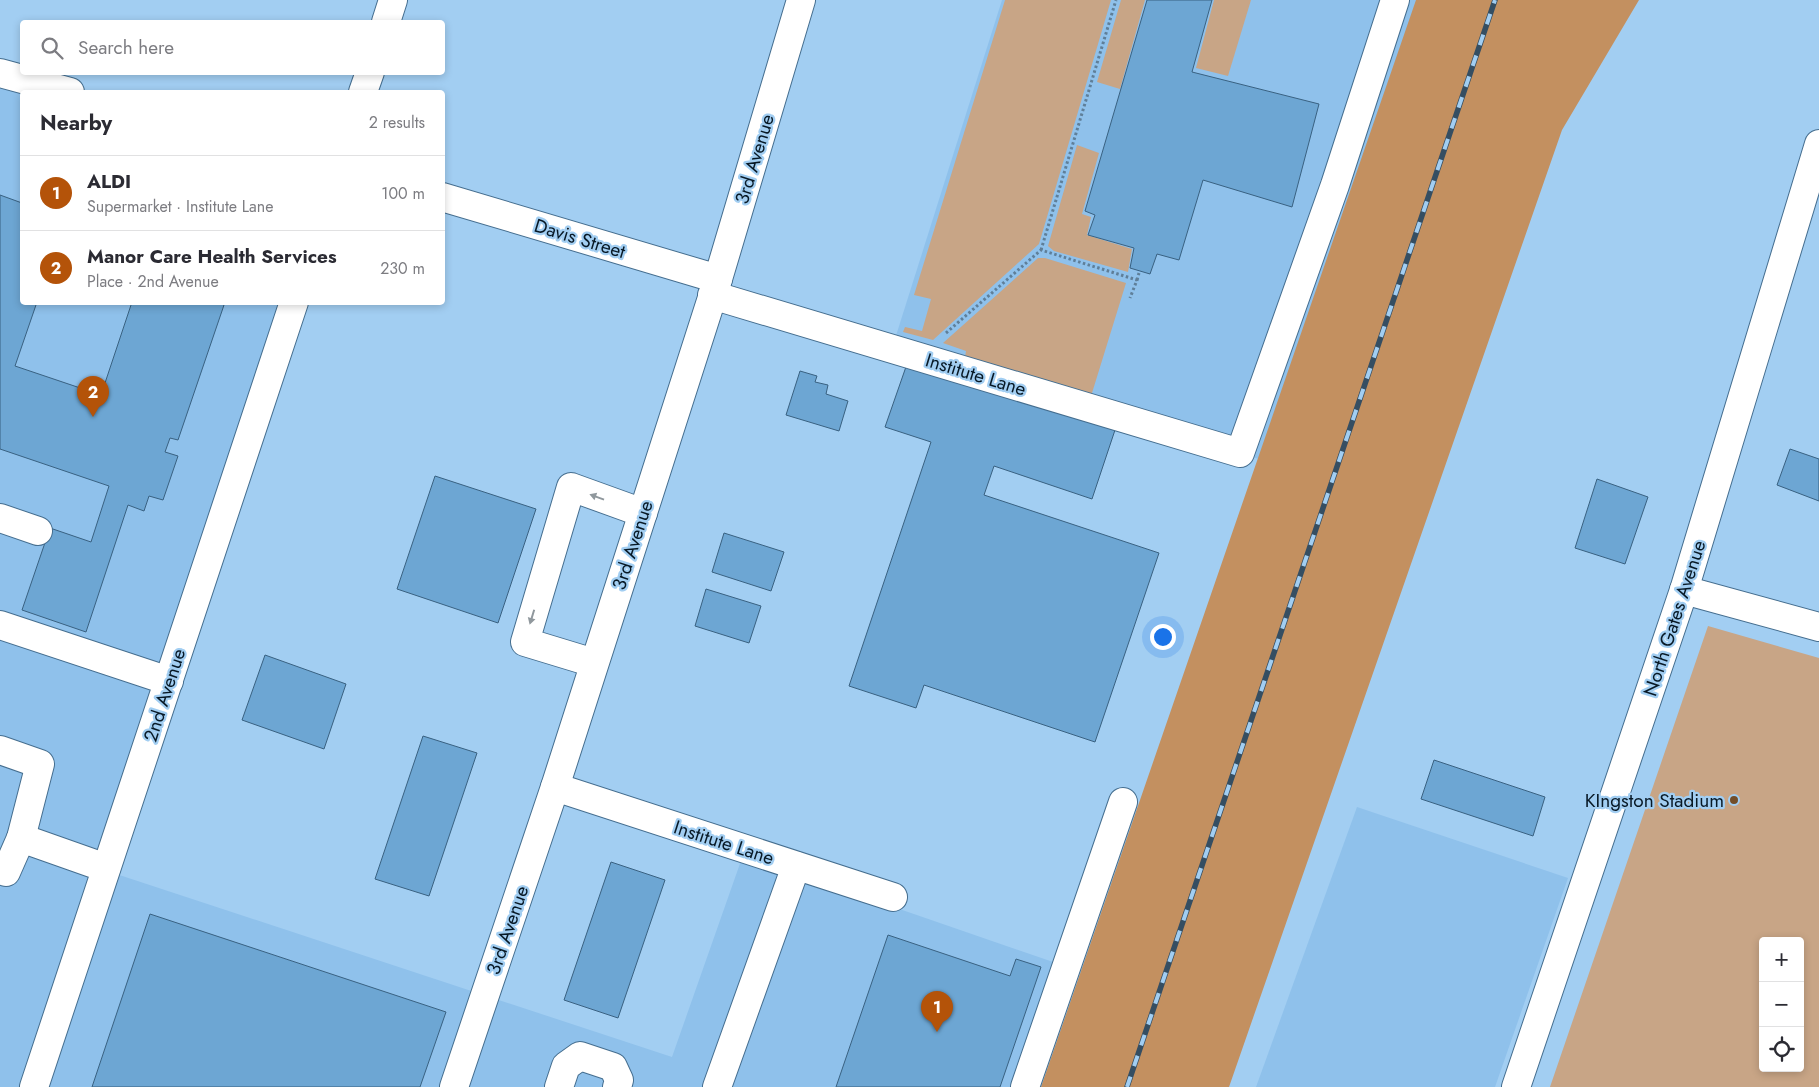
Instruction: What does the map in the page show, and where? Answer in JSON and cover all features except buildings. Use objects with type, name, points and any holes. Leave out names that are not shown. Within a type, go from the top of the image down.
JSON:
[{"type":"street","points":[[387,20],[393,0]]},
{"type":"street","name":"3rd Avenue","points":[[454,1087],[555,787],[715,287],[801,0]]},
{"type":"street","name":"Institute Lane","points":[[715,287],[1240,453],[1336,185],[1395,0]]},
{"type":"street","points":[[0,73],[63,90]]},
{"type":"street","points":[[364,90],[369,75]]},
{"type":"street","name":"North Gates Avenue","points":[[1516,1087],[1684,590],[1817,161]]},
{"type":"street","name":"Davis Street","points":[[445,198],[715,287]]},
{"type":"street","name":"2nd Avenue","points":[[34,1087],[293,305]]},
{"type":"street","points":[[594,664],[525,642],[571,487],[642,513]]},
{"type":"street","points":[[0,518],[38,531]]},
{"type":"street","points":[[1684,590],[1819,628]]},
{"type":"street","points":[[0,626],[169,681]]},
{"type":"street","points":[[0,750],[40,764],[22,838],[6,872],[0,870]]},
{"type":"street","name":"Institute Lane","points":[[555,787],[893,897]]},
{"type":"street","points":[[1025,1087],[1123,802]]},
{"type":"street","points":[[22,838],[106,868]]},
{"type":"street","points":[[717,1087],[796,866]]},
{"type":"street","points":[[559,1087],[566,1066],[580,1056],[613,1067],[619,1080],[617,1087]]},
{"type":"path","points":[[942,337],[1041,250],[1116,0]]},
{"type":"path","points":[[1041,250],[1137,280]]},
{"type":"path","points":[[1130,298],[1139,273]]},
{"type":"shaded area","points":[[1002,0],[1467,0],[1309,475],[894,342]]},
{"type":"shaded area","points":[[1005,0],[1111,0],[1039,244],[933,340],[903,332],[905,327],[922,331],[931,299],[914,295]]},
{"type":"shaded area","points":[[1121,0],[1145,0],[1120,89],[1097,82]]},
{"type":"shaded area","points":[[1214,0],[1251,0],[1228,76],[1196,68]]},
{"type":"shaded area","points":[[1416,0],[1639,0],[1562,130],[1229,1087],[1041,1087]]},
{"type":"shaded area","points":[[0,82],[20,91],[20,305],[281,305],[95,867],[672,1057],[743,855],[1056,963],[1011,1087],[0,1087]]},
{"type":"shaded area","points":[[1077,145],[1099,153],[1082,214],[1091,217],[1087,235],[1132,249],[1128,272],[1054,251],[1048,246]]},
{"type":"shaded area","points":[[1038,258],[1045,258],[1126,283],[1092,393],[1089,394],[965,357],[966,351],[943,343]]},
{"type":"shaded area","name":"KIngston Stadium","points":[[1708,626],[1819,658],[1819,1087],[1550,1087]]},
{"type":"shaded area","points":[[1357,807],[1568,878],[1495,1087],[1256,1087]]},
{"type":"railway","points":[[1127,1087],[1495,0]]},
{"type":"place","name":"Manor Care Health Services","points":[[93,417]]},
{"type":"place","name":"KIngston Stadium","points":[[1734,800]]},
{"type":"place","name":"ALDI","points":[[937,1032]]}]
